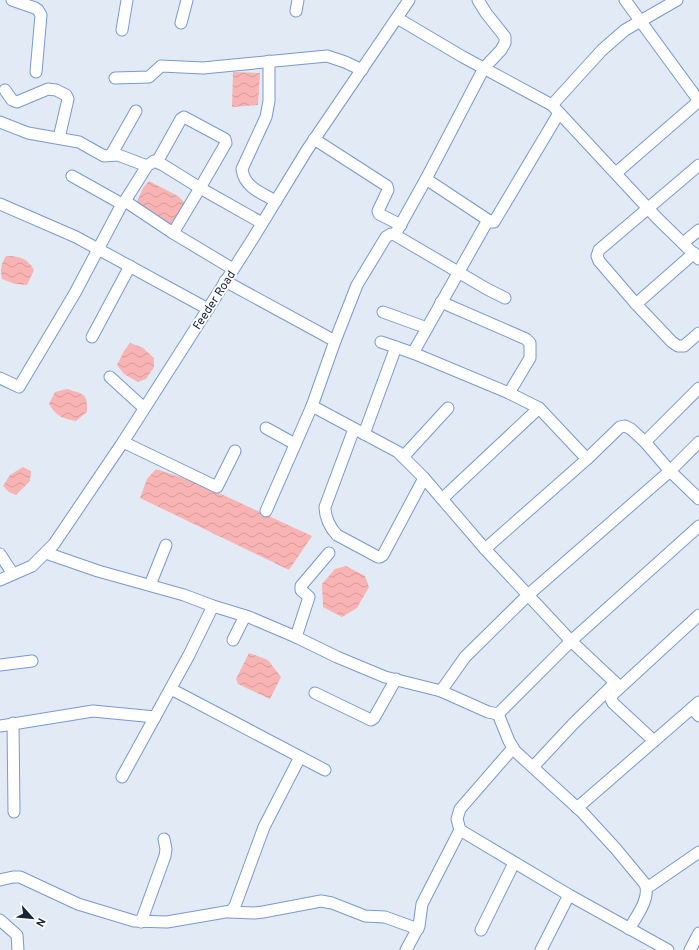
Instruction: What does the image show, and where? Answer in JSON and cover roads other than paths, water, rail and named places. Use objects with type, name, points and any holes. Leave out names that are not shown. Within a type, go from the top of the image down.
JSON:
[{"type":"street","points":[[12,0],[35,8],[41,15],[36,72]]},
{"type":"street","points":[[122,30],[127,0]]},
{"type":"street","points":[[181,23],[187,0]]},
{"type":"street","name":"Feeder Road","points":[[0,580],[32,566],[54,544],[123,442],[314,139],[409,0]]},
{"type":"street","points":[[395,235],[484,68],[501,50],[506,40],[478,0]]},
{"type":"street","points":[[616,173],[699,101],[625,0]]},
{"type":"street","points":[[426,179],[488,220],[493,222],[496,220],[555,109],[607,45],[625,30],[677,0]]},
{"type":"street","points":[[397,18],[555,109],[649,209],[696,256],[636,304]]},
{"type":"street","points":[[115,78],[149,77],[161,66],[203,68],[327,56],[362,70]]},
{"type":"street","points":[[269,61],[269,101],[266,117],[242,169],[243,177],[252,188],[276,201]]},
{"type":"street","points":[[5,90],[12,100],[17,102],[48,89],[56,90],[66,95],[68,99],[59,138]]},
{"type":"street","points":[[111,155],[136,111]]},
{"type":"street","points":[[0,378],[20,387],[75,293],[123,202],[152,164],[181,119],[184,117],[225,139],[226,143],[173,233]]},
{"type":"street","points":[[0,122],[28,133],[79,142],[104,156],[118,155],[152,164],[200,188],[262,223]]},
{"type":"street","points":[[314,139],[387,186],[388,190],[378,212],[379,214],[401,225]]},
{"type":"street","points":[[699,165],[599,250],[597,256],[599,261],[636,304],[672,342],[678,346],[686,345],[699,333]]},
{"type":"street","points":[[72,176],[123,202],[233,269]]},
{"type":"street","points":[[2,208],[76,237],[208,309]]},
{"type":"street","points":[[413,353],[488,220]]},
{"type":"street","points":[[683,243],[699,230]]},
{"type":"street","points":[[266,511],[312,406],[357,285],[386,237],[391,234],[395,235],[458,273],[505,298]]},
{"type":"street","points":[[92,337],[130,266]]},
{"type":"street","points":[[225,282],[335,341]]},
{"type":"street","points":[[441,302],[526,339],[530,343],[530,358],[509,393]]},
{"type":"street","points":[[383,312],[427,328]]},
{"type":"street","points":[[381,342],[413,353],[509,393],[539,408],[587,459]]},
{"type":"street","points":[[364,434],[396,347]]},
{"type":"street","points":[[110,377],[144,408]]},
{"type":"street","points":[[645,442],[699,388]]},
{"type":"street","points":[[312,406],[398,452],[424,478],[485,549],[571,641],[618,685]]},
{"type":"street","points":[[403,457],[448,408]]},
{"type":"street","points":[[442,499],[539,408]]},
{"type":"street","points":[[485,549],[587,459],[620,427],[626,426],[631,428],[670,471],[699,499]]},
{"type":"street","points":[[266,428],[295,444]]},
{"type":"street","points":[[354,429],[325,507],[332,530],[337,535],[380,557],[383,555],[424,478]]},
{"type":"street","points":[[123,442],[217,487],[219,486],[235,452]]},
{"type":"street","points":[[440,691],[465,657],[528,594],[670,471],[699,442]]},
{"type":"street","points":[[498,714],[571,641],[699,526]]},
{"type":"street","points":[[150,585],[166,544]]},
{"type":"street","points":[[46,553],[98,571],[184,595],[245,616],[385,677],[440,691],[488,712],[498,714]]},
{"type":"street","points":[[296,637],[309,597],[301,590],[301,586],[328,553]]},
{"type":"street","points":[[0,554],[13,574]]},
{"type":"street","points":[[122,777],[171,689],[213,606]]},
{"type":"street","points":[[532,767],[577,720],[699,615]]},
{"type":"street","points":[[233,640],[245,616]]},
{"type":"street","points":[[0,665],[32,661]]},
{"type":"street","points":[[315,692],[371,720],[374,718],[396,680]]},
{"type":"street","points":[[618,685],[612,695],[611,699],[613,703],[654,741]]},
{"type":"street","points":[[171,689],[325,770]]},
{"type":"street","points":[[577,808],[654,741],[697,709]]},
{"type":"street","points":[[0,726],[93,711],[155,717]]},
{"type":"street","points":[[498,714],[513,748],[577,808],[616,849],[647,888],[644,902],[629,930]]},
{"type":"street","points":[[13,723],[14,812]]},
{"type":"street","points":[[513,748],[460,809],[457,820],[460,830],[629,930],[653,946],[668,950]]},
{"type":"street","points":[[229,912],[235,906],[264,827],[300,757]]},
{"type":"street","points":[[406,950],[418,929],[422,904],[460,830]]},
{"type":"street","points":[[141,922],[165,856],[166,849],[164,839]]},
{"type":"street","points":[[647,888],[699,852]]},
{"type":"street","points":[[481,930],[514,863]]},
{"type":"street","points":[[0,880],[20,877],[78,904],[118,917],[141,922],[167,922],[229,912],[263,912],[320,901],[332,903],[365,916],[385,917],[418,929]]},
{"type":"street","points":[[541,950],[569,895]]},
{"type":"street","points":[[0,920],[17,935],[18,950]]},
{"type":"street","points":[[690,950],[699,933]]},
{"type":"water","points":[[233,72],[260,73],[258,105],[232,107]]},
{"type":"water","points":[[149,181],[178,196],[184,202],[178,217],[169,228],[133,210],[143,188]]},
{"type":"water","points":[[6,256],[22,258],[32,266],[34,270],[27,285],[15,284],[2,279],[1,267]]},
{"type":"water","points":[[130,343],[143,348],[154,358],[154,367],[146,379],[138,382],[124,374],[117,365]]},
{"type":"water","points":[[67,389],[81,393],[87,401],[87,412],[76,421],[60,416],[49,404],[55,392]]},
{"type":"water","points":[[23,467],[31,471],[30,481],[16,495],[9,492],[3,486],[10,475]]},
{"type":"water","points":[[156,469],[195,482],[312,536],[289,570],[140,498],[147,479]]},
{"type":"water","points":[[346,566],[365,576],[369,587],[357,608],[342,617],[323,607],[322,584],[335,569]]},
{"type":"water","points":[[249,653],[268,660],[281,677],[270,699],[238,684],[236,679]]}]
